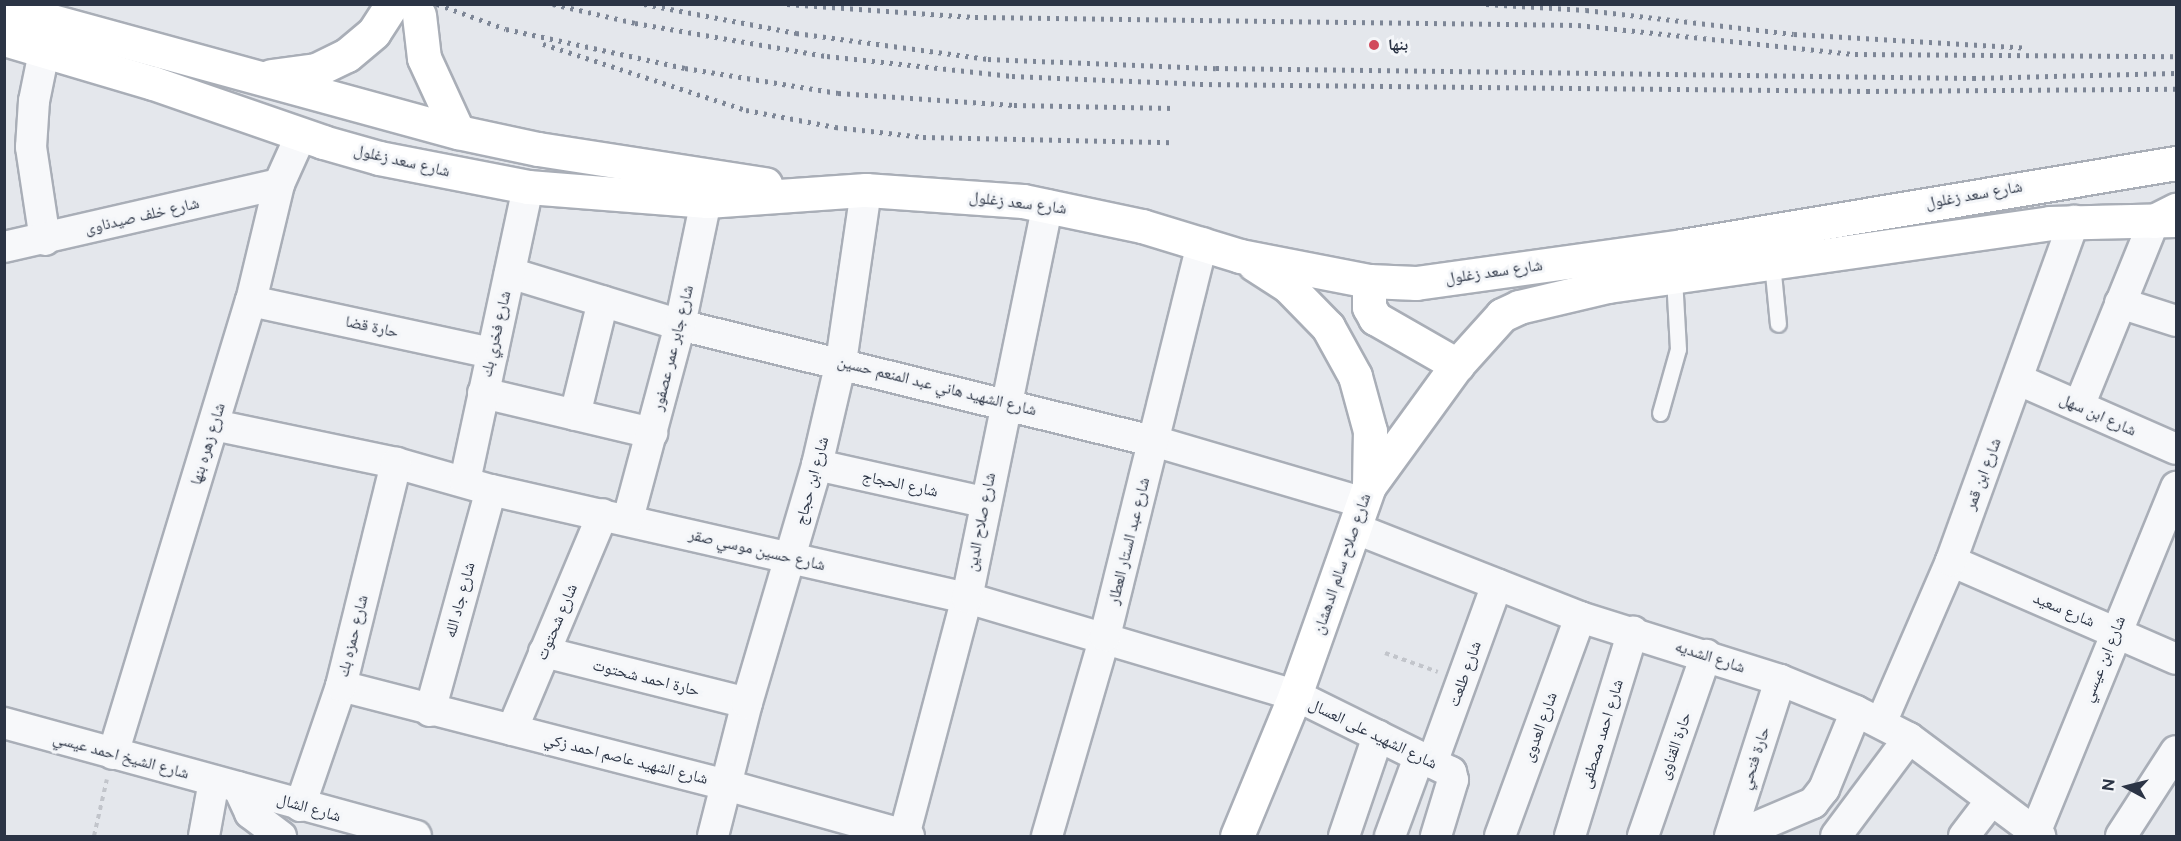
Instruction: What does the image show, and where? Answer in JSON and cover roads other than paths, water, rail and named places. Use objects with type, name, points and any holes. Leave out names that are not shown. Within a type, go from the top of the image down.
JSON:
[{"type":"main road","name":"شارع سعد زغلول","points":[[4,8],[458,132],[709,189]]},
{"type":"main road","points":[[248,75],[282,76],[316,70],[347,55],[374,32],[406,10],[424,58],[458,132]]},
{"type":"main road","name":"شارع سعد زغلول","points":[[4,39],[153,83],[301,135],[379,158],[528,187],[814,192],[866,190],[1048,205],[1202,243],[1240,256],[1369,281],[1416,283],[1682,246],[2176,163]]},
{"type":"main road","points":[[1362,506],[1457,365],[1510,310],[1608,286],[1772,262],[2074,221],[2169,217]]},
{"type":"main road","name":"شارع صلاح سالم الدهشان","points":[[1237,837],[1295,695],[1362,506],[1370,431],[1355,376],[1320,319],[1288,286],[1240,256]]},
{"type":"main road","points":[[1369,281],[1369,307],[1375,318],[1457,365]]},
{"type":"street","points":[[44,51],[34,101],[31,147],[45,240]]},
{"type":"street","name":"شارع زهره بنها","points":[[113,754],[251,301],[279,184],[301,135]]},
{"type":"street","name":"شارع خلف صيدناوى","points":[[4,247],[45,240],[279,184]]},
{"type":"street","name":"شارع فخري بك","points":[[478,485],[483,393],[528,187]]},
{"type":"street","name":"شارع جابر عمر عصفور","points":[[615,517],[651,433],[680,325],[709,189]]},
{"type":"street","name":"شارع ابن حجاج","points":[[713,837],[747,703],[817,465],[841,362],[866,190]]},
{"type":"street","name":"شارع صلاح الدين","points":[[905,836],[967,598],[984,502],[1048,205]]},
{"type":"street","points":[[2079,406],[2120,303],[2169,217]]},
{"type":"street","name":"شارع ابن قمر","points":[[1735,837],[1803,810],[1819,797],[1869,717],[1951,561],[2019,380],[2074,221]]},
{"type":"street","name":"شارع عبد الستار العطار","points":[[1047,837],[1105,636],[1202,243]]},
{"type":"street","name":"شارع الشهيد هاني عبد المنعم حسين","points":[[510,273],[680,325],[841,362],[1154,441],[1362,506]]},
{"type":"street","name":"حارة قضا","points":[[251,301],[492,353]]},
{"type":"street","points":[[575,415],[603,301]]},
{"type":"street","points":[[2120,303],[2176,321]]},
{"type":"street","name":"شارع ابن سهل","points":[[2019,380],[2176,449]]},
{"type":"street","points":[[483,393],[651,433]]},
{"type":"street","name":"شارع حسين موسي صقر","points":[[214,425],[396,463],[478,485],[967,598],[1105,636],[1295,695]]},
{"type":"street","name":"شارع حمزه بك","points":[[300,806],[341,686],[396,463]]},
{"type":"street","name":"شارع الحجاج","points":[[817,465],[984,502]]},
{"type":"street","name":"شارع جاد الله","points":[[430,711],[478,485]]},
{"type":"street","name":"شارع ابن عيسي","points":[[2037,835],[2115,632],[2176,487]]},
{"type":"street","name":"شارع الشديه","points":[[1362,506],[1497,584],[1580,617],[1780,680],[1869,717],[1909,738],[1990,802],[2037,835]]},
{"type":"street","name":"شارع شحتوت","points":[[512,729],[544,652],[615,517]]},
{"type":"street","name":"شارع سعيد","points":[[1951,561],[2176,659]]},
{"type":"street","name":"شارع طلعت","points":[[1434,764],[1497,584]]},
{"type":"street","name":"شارع العدوى","points":[[1500,837],[1580,617]]},
{"type":"street","name":"شارع احمد مصطفى","points":[[1570,837],[1633,632]]},
{"type":"street","name":"حارة احمد شحتوت","points":[[544,652],[747,703]]},
{"type":"street","name":"حارة القناوى","points":[[1643,837],[1706,655]]},
{"type":"street","name":"حارة فتحي","points":[[1730,837],[1780,680]]},
{"type":"street","name":"شارع الشهيد عاصم احمد زكي","points":[[341,686],[430,711],[512,729],[726,785],[905,836]]},
{"type":"street","name":"شارع الشهيد على العسال","points":[[1295,695],[1434,764]]},
{"type":"street","name":"شارع الشيخ احمد عيسي","points":[[4,723],[226,784]]},
{"type":"street","points":[[1344,837],[1378,736]]},
{"type":"street","points":[[1836,837],[1909,738]]},
{"type":"street","points":[[2121,837],[2176,751]]},
{"type":"street","points":[[1390,837],[1434,764],[1453,780],[1436,837]]},
{"type":"street","points":[[204,837],[226,784],[250,813],[281,837]]},
{"type":"street","name":"شارع الشال","points":[[226,784],[416,837]]},
{"type":"street","points":[[1964,837],[1990,802]]},
{"type":"lane","points":[[1772,262],[1778,324]]},
{"type":"lane","points":[[1660,413],[1678,349],[1674,277]]},
{"type":"railway","points":[[437,4],[506,29],[685,68],[838,93],[1014,105],[1174,108]]},
{"type":"railway","points":[[553,4],[635,23],[827,56],[1012,76],[1200,84],[1867,91],[2176,89]]},
{"type":"railway","points":[[644,4],[796,33],[988,59],[1216,68],[1973,78],[2176,73]]},
{"type":"railway","points":[[787,4],[975,17],[1578,25],[1855,54],[2176,56]]},
{"type":"railway","points":[[1486,4],[1586,10],[1794,34],[2027,48]]},
{"type":"railway","points":[[543,44],[746,110],[835,127],[923,137],[1172,142]]},
{"type":"place","name":"بنها","points":[[1374,45]]}]
